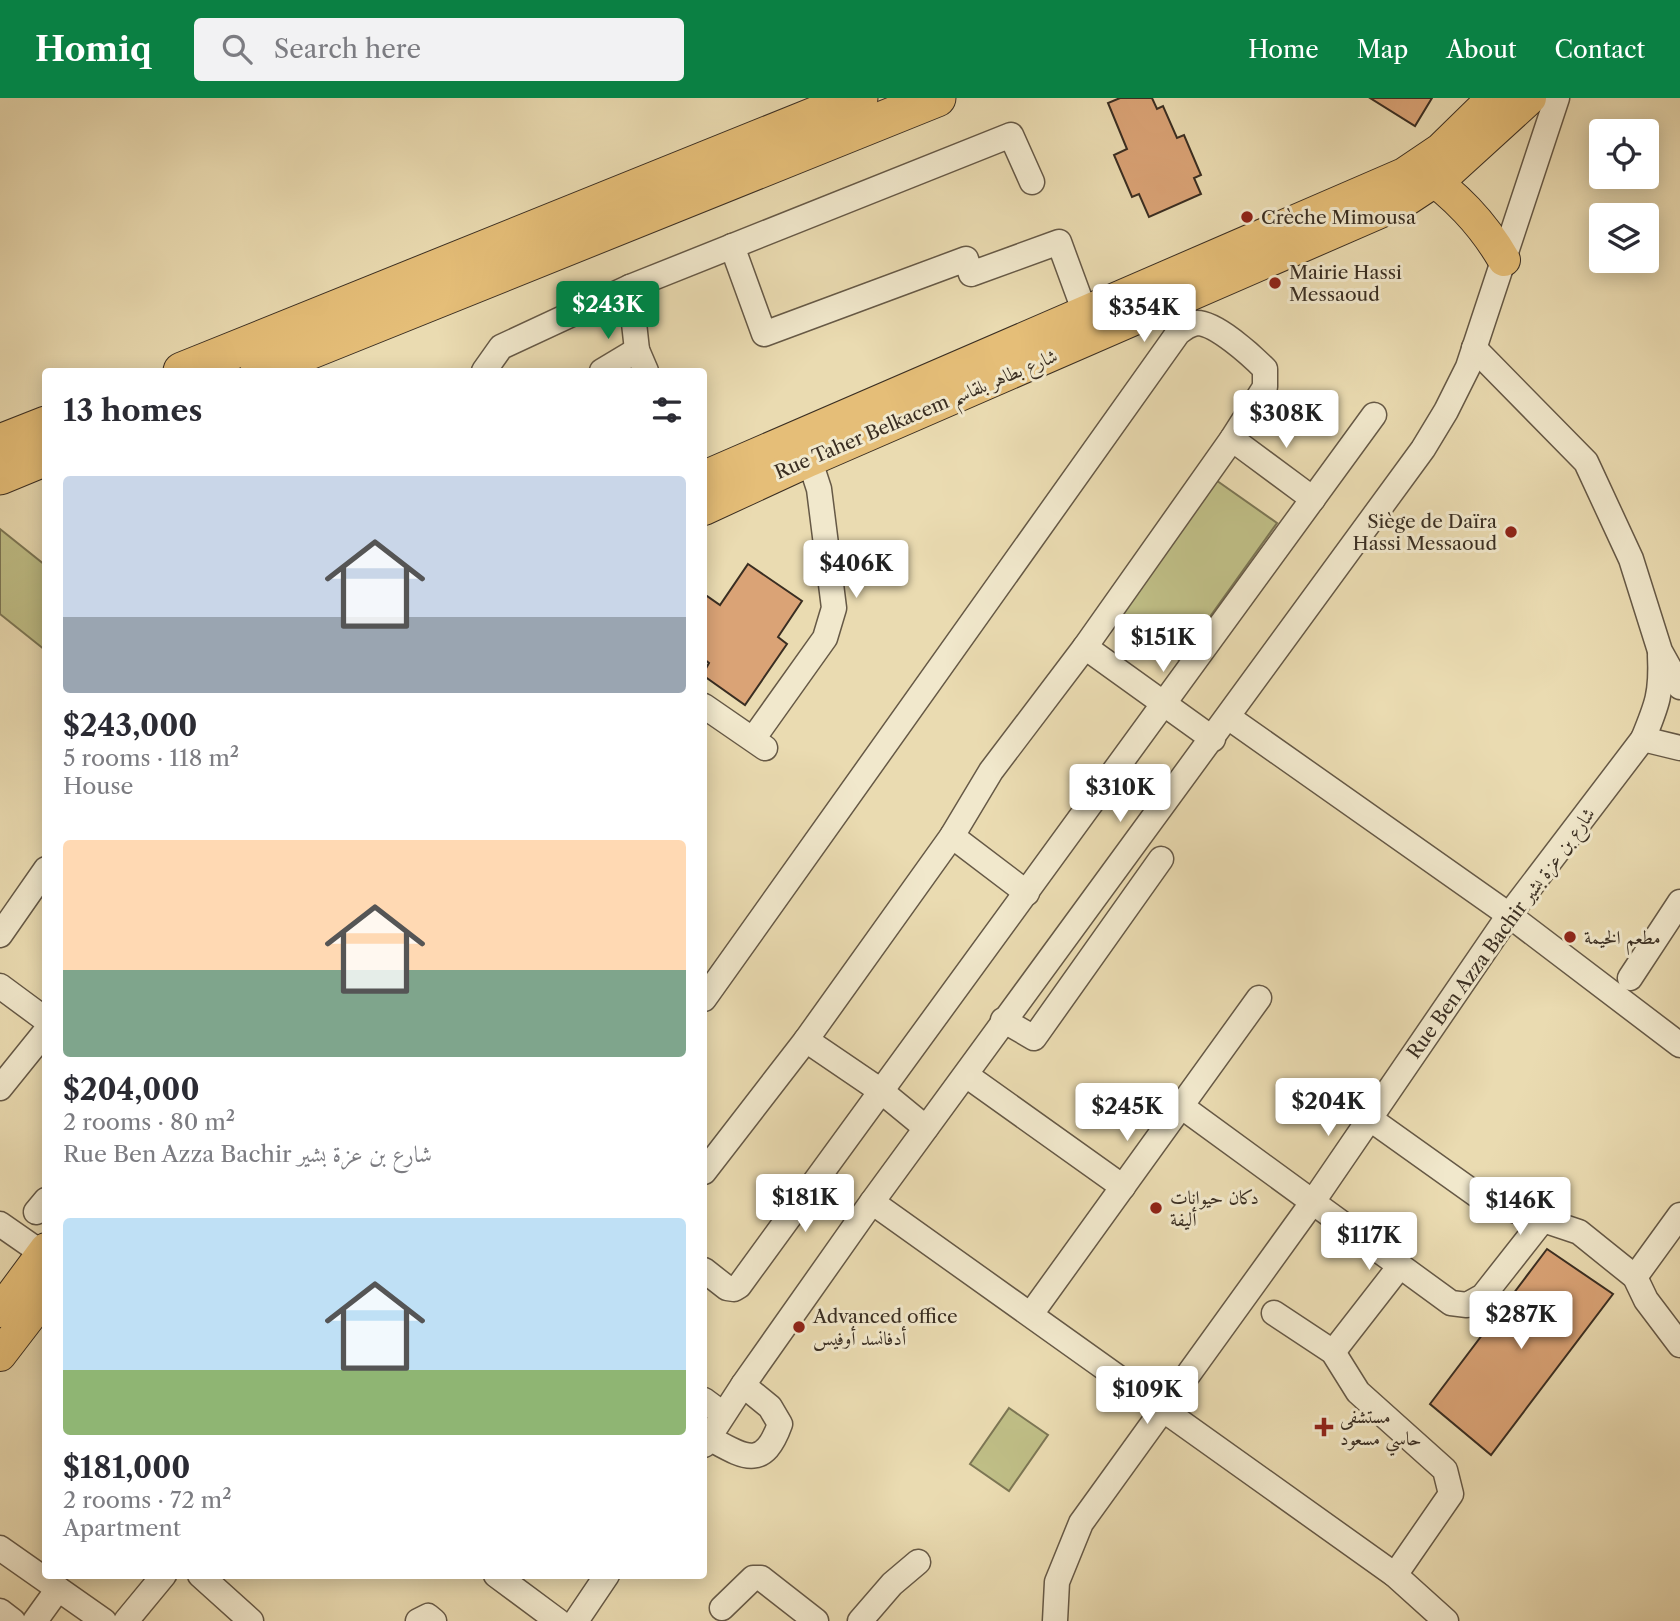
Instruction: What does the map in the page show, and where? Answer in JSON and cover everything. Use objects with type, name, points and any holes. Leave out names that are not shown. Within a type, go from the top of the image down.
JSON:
[{"type":"highway","points":[[189,368],[859,98]]},
{"type":"highway","points":[[266,368],[937,98]]},
{"type":"highway","points":[[0,443],[42,427]]},
{"type":"highway","points":[[0,476],[42,459]]},
{"type":"main road","name":"Rue Taher Belkacem شارع بطاهر بلقاسم","points":[[707,472],[805,447],[1243,273],[1403,202],[1426,174],[1441,149],[1493,98]]},
{"type":"main road","name":"Rue Taher Belkacem شارع بطاهر بلقاسم","points":[[707,507],[805,447],[1084,310],[1426,174],[1535,99]]},
{"type":"main road","points":[[1426,174],[1467,209],[1504,260]]},
{"type":"main road","points":[[0,1311],[42,1256]]},
{"type":"main road","points":[[0,1356],[42,1300]]},
{"type":"street","points":[[707,1437],[713,1407],[743,1385],[1003,1020],[1213,739],[1423,449],[1459,387],[1504,260],[1524,197],[1535,99]]},
{"type":"street","points":[[486,368],[501,347],[630,287],[1011,135],[1032,183]]},
{"type":"street","points":[[732,246],[764,334],[966,259],[971,274],[1059,242],[1084,310]]},
{"type":"street","points":[[614,368],[641,361],[630,287]]},
{"type":"street","points":[[707,995],[1178,333],[1195,323],[1206,324],[1265,369],[1265,387],[1232,439],[1086,648],[991,771],[952,836],[806,1040],[707,1168]]},
{"type":"street","points":[[1474,348],[1586,462],[1631,559],[1660,651],[1680,687]]},
{"type":"street","points":[[707,1272],[727,1288],[734,1289],[739,1286],[1374,415]]},
{"type":"street","points":[[1232,439],[1313,499]]},
{"type":"street","points":[[707,708],[759,744],[825,638],[834,608],[819,489],[805,447]]},
{"type":"street","points":[[1086,648],[1213,739]]},
{"type":"street","name":"Rue Ben Azza Bachir شارع بن عزة بشير","points":[[1055,1621],[1056,1582],[1081,1523],[1312,1203],[1509,915],[1643,739],[1657,705],[1662,683],[1660,651]]},
{"type":"street","points":[[1228,717],[1509,915],[1680,1045]]},
{"type":"street","points":[[1643,739],[1680,748]]},
{"type":"street","points":[[952,836],[1027,892]]},
{"type":"street","points":[[1003,1020],[1034,1038],[1161,859]]},
{"type":"street","points":[[0,935],[42,875]]},
{"type":"street","points":[[1630,978],[1680,902]]},
{"type":"street","points":[[1090,903],[1119,919]]},
{"type":"street","points":[[0,986],[42,1017]]},
{"type":"street","points":[[1031,1314],[1259,998]]},
{"type":"street","points":[[0,1088],[42,1036]]},
{"type":"street","points":[[806,1040],[881,1091],[926,1128]]},
{"type":"street","points":[[966,1075],[1123,1187]]},
{"type":"street","points":[[1181,1106],[1451,1303],[1467,1305],[1483,1296],[1542,1221]]},
{"type":"street","points":[[1369,1118],[1484,1200],[1579,1232],[1634,1277],[1646,1300],[1680,1345]]},
{"type":"street","points":[[872,1202],[1395,1575],[1446,1621]]},
{"type":"street","points":[[1634,1277],[1680,1215]]},
{"type":"street","points":[[0,1224],[42,1252]]},
{"type":"street","points":[[1333,1352],[1400,1266]]},
{"type":"street","points":[[1275,1313],[1333,1352],[1358,1392],[1445,1470],[1451,1494],[1395,1575]]},
{"type":"street","points":[[707,1442],[755,1457],[765,1452],[774,1442],[780,1424],[770,1407],[743,1385]]},
{"type":"street","points":[[0,1548],[42,1578]]},
{"type":"street","points":[[860,1621],[892,1584],[918,1562]]},
{"type":"street","points":[[722,1608],[753,1578],[761,1578],[816,1621]]},
{"type":"street","points":[[44,1579],[104,1621]]},
{"type":"street","points":[[126,1621],[161,1579]]},
{"type":"street","points":[[204,1579],[251,1621]]},
{"type":"street","points":[[501,1579],[558,1621]]},
{"type":"street","points":[[576,1621],[604,1579]]},
{"type":"street","points":[[35,1621],[58,1589]]},
{"type":"street","points":[[0,1611],[13,1621]]},
{"type":"street","points":[[418,1621],[428,1616],[434,1621]]},
{"type":"shaded area","points":[[1213,478],[1277,523],[1179,660],[1116,615]]},
{"type":"shaded area","points":[[0,529],[42,563],[42,648],[0,614]]},
{"type":"shaded area","points":[[1009,1408],[1048,1435],[1009,1491],[970,1464]]},
{"type":"building","points":[[1120,98],[1152,98],[1157,109],[1163,106],[1177,138],[1184,135],[1201,175],[1194,178],[1201,194],[1149,217],[1139,194],[1132,197],[1114,155],[1127,149],[1108,103]]},
{"type":"building","points":[[1370,98],[1432,98],[1415,126]]},
{"type":"building","points":[[748,564],[802,601],[778,637],[787,644],[745,705],[707,678],[707,596],[720,605]]},
{"type":"building","points":[[1547,1249],[1613,1294],[1491,1455],[1430,1404]]},
{"type":"place","name":"Crèche Mimousa","points":[[1247,217]]},
{"type":"place","name":"Mairie Hassi Messaoud","points":[[1275,283]]},
{"type":"place","name":"Siège de Daïra Hassi Messaoud","points":[[1511,532]]},
{"type":"place","name":"مطعم الخيمة","points":[[1570,937]]},
{"type":"place","name":"دكان حيوانات أليفة","points":[[1156,1208]]},
{"type":"place","name":"Advanced office أدفانسد أوفيس","points":[[799,1327]]},
{"type":"place","name":"مستشفى حاسي مسعود","points":[[1324,1427]]}]
